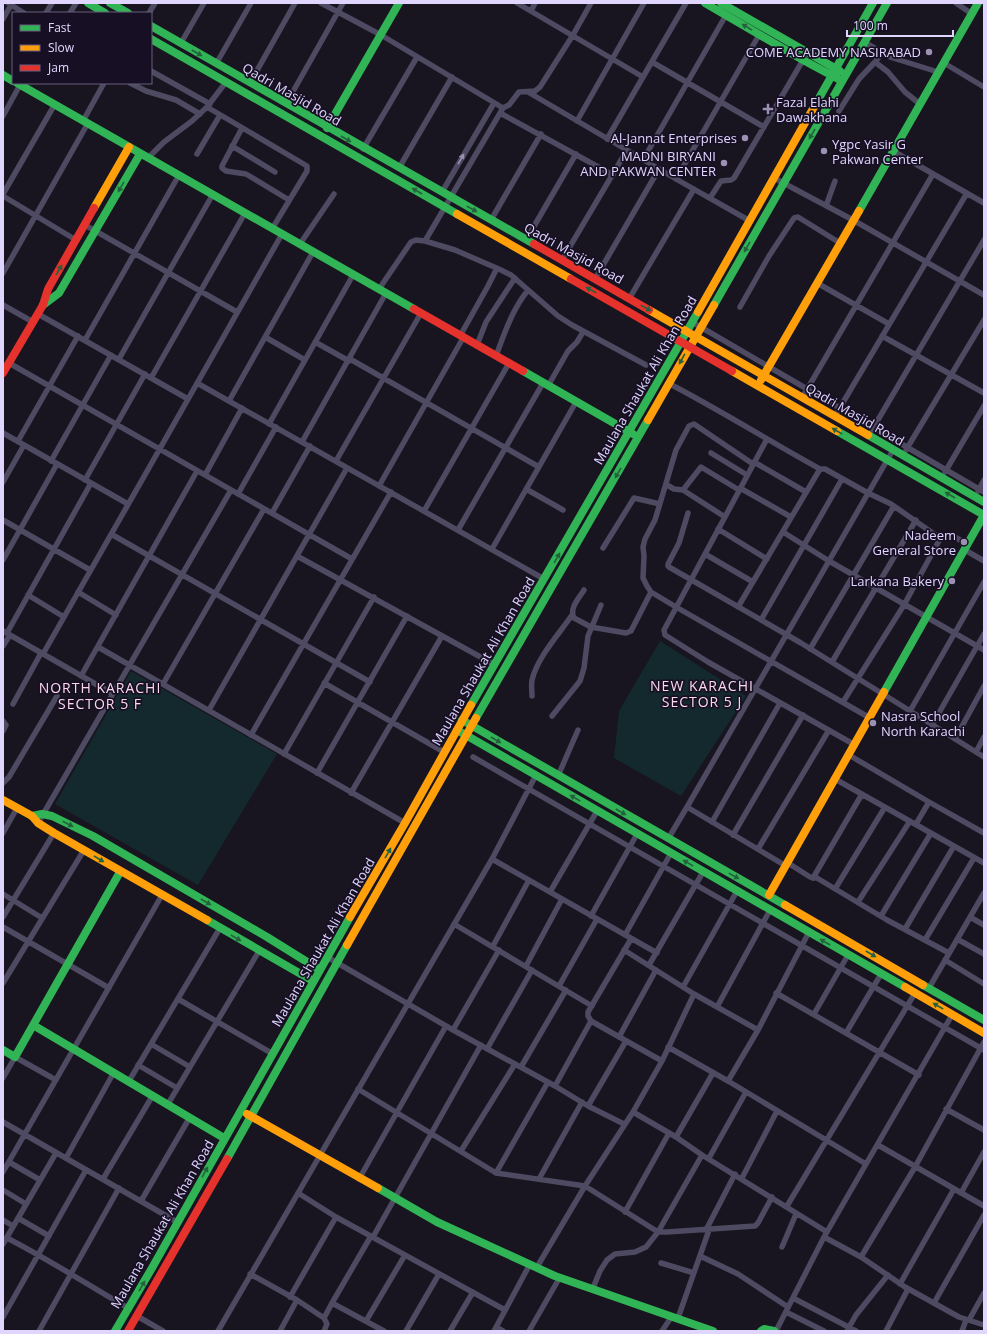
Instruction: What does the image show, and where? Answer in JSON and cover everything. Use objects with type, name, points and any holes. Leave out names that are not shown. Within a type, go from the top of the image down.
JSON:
[{"type":"street","points":[[47,12],[52,3]]},
{"type":"street","points":[[71,12],[76,3]]},
{"type":"street","points":[[88,3],[103,12]]},
{"type":"street","points":[[110,3],[126,12]]},
{"type":"street","points":[[150,12],[154,3]]},
{"type":"street","points":[[180,43],[204,3]]},
{"type":"street","points":[[216,64],[250,3]]},
{"type":"street","points":[[250,83],[295,3]]},
{"type":"street","points":[[321,3],[381,35],[494,102],[502,110],[541,134],[613,175]]},
{"type":"street","points":[[286,104],[343,3]]},
{"type":"street","points":[[327,128],[399,3]]},
{"type":"street","points":[[517,3],[643,77]]},
{"type":"street","points":[[531,11],[535,3]]},
{"type":"street","points":[[425,241],[502,110],[509,105],[519,92],[535,91],[540,87],[573,35],[591,3]]},
{"type":"street","points":[[577,121],[644,3]]},
{"type":"street","points":[[607,139],[686,3]]},
{"type":"street","points":[[706,3],[803,60],[834,72]]},
{"type":"street","points":[[721,3],[844,77]]},
{"type":"street","name":"Maulana Shaukat Ali Khan Road","points":[[115,1331],[313,981],[750,221],[873,3]]},
{"type":"street","name":"Maulana Shaukat Ali Khan Road","points":[[128,1331],[251,1116],[336,963],[887,3]]},
{"type":"street","points":[[956,3],[972,14]]},
{"type":"street","points":[[758,385],[978,3]]},
{"type":"street","points":[[3,19],[9,4],[22,12]]},
{"type":"street","points":[[643,160],[726,15]]},
{"type":"street","name":"Qadri Masjid Road","points":[[152,27],[363,149],[696,336],[984,502]]},
{"type":"street","points":[[676,179],[759,35]]},
{"type":"street","name":"Qadri Masjid Road","points":[[152,40],[444,208],[690,346],[984,515]]},
{"type":"street","points":[[864,42],[890,57],[938,72]]},
{"type":"street","points":[[839,111],[859,79],[882,53]]},
{"type":"street","points":[[363,149],[417,57]]},
{"type":"street","points":[[710,198],[721,181],[731,180],[734,178],[803,60]]},
{"type":"street","points":[[652,62],[764,127]]},
{"type":"street","points":[[875,62],[888,72],[905,92],[920,104]]},
{"type":"street","points":[[944,63],[984,86]]},
{"type":"street","points":[[152,72],[209,106],[220,115],[307,166],[307,170],[272,229]]},
{"type":"street","points":[[3,75],[12,80]]},
{"type":"street","points":[[399,168],[452,77]]},
{"type":"street","points":[[148,158],[164,142],[209,106],[226,82]]},
{"type":"street","points":[[3,116],[18,84]]},
{"type":"street","points":[[20,84],[638,438]]},
{"type":"street","points":[[3,272],[86,122],[104,84]]},
{"type":"street","points":[[132,84],[146,91],[176,100],[200,114]]},
{"type":"street","points":[[528,92],[658,169],[750,221]]},
{"type":"street","points":[[442,192],[494,102]]},
{"type":"street","points":[[55,104],[3,195],[76,240]]},
{"type":"street","points":[[197,154],[220,115]]},
{"type":"street","points":[[242,128],[222,166],[223,169],[246,174],[289,200]]},
{"type":"street","points":[[491,220],[541,134]]},
{"type":"street","points":[[232,146],[275,172]]},
{"type":"street","points":[[3,373],[38,314],[43,305],[48,289],[129,147]]},
{"type":"street","points":[[562,260],[627,150]]},
{"type":"street","points":[[893,151],[984,203]]},
{"type":"street","points":[[43,305],[59,293],[140,154]]},
{"type":"street","points":[[526,240],[576,154]]},
{"type":"street","points":[[595,279],[658,169]]},
{"type":"street","points":[[802,398],[933,174]]},
{"type":"street","points":[[85,340],[179,175]]},
{"type":"street","points":[[774,178],[853,220],[984,295]]},
{"type":"street","points":[[826,206],[835,181]]},
{"type":"street","points":[[629,298],[694,189]]},
{"type":"street","points":[[835,416],[967,193]]},
{"type":"street","points":[[119,360],[212,194]]},
{"type":"street","points":[[300,244],[334,194]]},
{"type":"street","points":[[151,378],[245,213]]},
{"type":"street","points":[[740,307],[769,256],[794,218],[798,217],[840,243]]},
{"type":"street","points":[[85,225],[237,312]]},
{"type":"street","points":[[13,704],[282,234]]},
{"type":"street","points":[[302,442],[349,360],[383,291],[411,242],[416,240],[425,241],[455,250],[511,275],[558,316],[584,332],[646,365]]},
{"type":"street","points":[[869,435],[984,240]]},
{"type":"street","points":[[229,401],[313,252]]},
{"type":"street","points":[[379,486],[462,337],[497,268]]},
{"type":"street","points":[[269,424],[353,275]]},
{"type":"street","points":[[477,345],[486,322],[515,278]]},
{"type":"street","points":[[817,283],[889,324]]},
{"type":"street","points":[[496,356],[512,314],[519,301],[528,290]]},
{"type":"street","points":[[3,305],[33,322]]},
{"type":"street","points":[[336,462],[421,313]]},
{"type":"street","points":[[38,314],[188,398]]},
{"type":"street","points":[[903,456],[984,320]]},
{"type":"street","points":[[692,322],[982,490]]},
{"type":"street","points":[[458,530],[545,384],[568,351],[584,332]]},
{"type":"street","points":[[18,441],[78,336]]},
{"type":"street","points":[[882,336],[984,393]]},
{"type":"street","points":[[265,337],[305,360]]},
{"type":"street","points":[[315,342],[384,378],[539,467]]},
{"type":"street","points":[[51,461],[111,355]]},
{"type":"street","points":[[9,363],[352,559]]},
{"type":"street","points":[[424,511],[509,363]]},
{"type":"street","points":[[85,480],[145,374]]},
{"type":"street","points":[[197,383],[544,579]]},
{"type":"street","points":[[668,384],[714,407],[766,439],[820,469],[825,469],[894,506],[934,534],[941,537],[952,536],[983,560]]},
{"type":"street","points":[[492,549],[576,402]]},
{"type":"street","points":[[941,477],[984,406]]},
{"type":"street","points":[[204,475],[242,408]]},
{"type":"street","points":[[806,492],[754,463],[692,424],[676,450],[667,485],[655,520],[644,539],[642,547],[644,556],[643,578],[651,592],[870,718]]},
{"type":"street","points":[[238,494],[276,427]]},
{"type":"street","points":[[3,433],[128,504]]},
{"type":"street","points":[[766,439],[664,630],[665,635],[708,662],[855,745]]},
{"type":"street","points":[[3,482],[24,445]]},
{"type":"street","points":[[272,513],[310,446]]},
{"type":"street","points":[[668,839],[688,807],[893,450]]},
{"type":"street","points":[[711,454],[747,475]]},
{"type":"street","points":[[3,560],[57,464]]},
{"type":"street","points":[[208,710],[347,468]]},
{"type":"street","points":[[683,490],[701,468],[792,517]]},
{"type":"street","points":[[738,607],[820,469]]},
{"type":"street","points":[[81,676],[197,471]]},
{"type":"street","points":[[761,620],[805,546],[842,479]]},
{"type":"street","points":[[974,497],[982,490],[984,480]]},
{"type":"street","points":[[3,646],[6,633],[92,484]]},
{"type":"street","points":[[667,485],[674,489],[683,490],[725,516]]},
{"type":"street","points":[[526,489],[563,510]]},
{"type":"street","points":[[38,823],[231,490]]},
{"type":"street","points":[[251,735],[391,492]]},
{"type":"street","points":[[603,548],[634,498],[660,504]]},
{"type":"street","points":[[810,649],[894,506]]},
{"type":"street","points":[[163,684],[264,509]]},
{"type":"street","points":[[688,513],[679,543],[668,566],[832,662],[984,757]]},
{"type":"street","points":[[769,895],[984,515]]},
{"type":"street","points":[[3,520],[90,570]]},
{"type":"street","points":[[832,662],[916,520]]},
{"type":"street","points":[[718,529],[767,559]]},
{"type":"street","points":[[783,532],[829,561],[984,650]]},
{"type":"street","points":[[111,534],[370,682]]},
{"type":"street","points":[[844,702],[904,605],[941,537]]},
{"type":"street","points":[[705,554],[753,582]]},
{"type":"street","points":[[297,556],[374,597],[495,665]]},
{"type":"street","points":[[910,711],[984,582]]},
{"type":"street","points":[[532,696],[532,681],[543,656],[572,615],[572,609],[584,590]]},
{"type":"street","points":[[78,592],[116,615]]},
{"type":"street","points":[[572,615],[574,618],[591,627],[608,631],[629,633],[651,592]]},
{"type":"street","points":[[28,595],[64,617]]},
{"type":"street","points":[[284,754],[374,597]]},
{"type":"street","points":[[552,716],[580,681],[584,668],[587,642],[591,627],[601,605]]},
{"type":"street","points":[[317,773],[407,616]]},
{"type":"street","points":[[6,633],[113,694]]},
{"type":"street","points":[[932,725],[984,634]]},
{"type":"street","points":[[352,793],[442,636]]},
{"type":"street","points":[[98,646],[405,823]]},
{"type":"street","points":[[324,683],[444,752]]},
{"type":"street","points":[[955,739],[984,686]]},
{"type":"street","points":[[3,783],[9,777],[58,696]]},
{"type":"street","points":[[712,822],[780,703]]},
{"type":"street","points":[[733,834],[803,715]]},
{"type":"street","points":[[462,720],[668,839],[769,895],[984,1020]]},
{"type":"street","points":[[3,721],[6,725],[3,731]]},
{"type":"street","points":[[457,730],[984,1033]]},
{"type":"street","points":[[558,776],[578,730]]},
{"type":"street","points":[[758,849],[829,730]]},
{"type":"street","points":[[976,752],[984,737]]},
{"type":"street","points":[[849,755],[984,833]]},
{"type":"street","points":[[473,757],[982,1049]]},
{"type":"street","points":[[218,1331],[492,859],[536,775]]},
{"type":"street","points":[[835,778],[974,858],[983,860]]},
{"type":"street","points":[[813,878],[862,794]]},
{"type":"street","points":[[3,800],[32,816],[38,823],[120,872],[313,981]]},
{"type":"street","points":[[916,824],[929,802]]},
{"type":"street","points":[[688,807],[758,849],[835,889],[949,953]]},
{"type":"street","points":[[835,889],[885,807]]},
{"type":"street","points":[[3,833],[17,808]]},
{"type":"street","points":[[550,892],[597,811]]},
{"type":"street","points":[[32,816],[42,814],[52,816],[93,836],[320,970]]},
{"type":"street","points":[[858,902],[910,821]]},
{"type":"street","points":[[3,917],[54,833]]},
{"type":"street","points":[[881,916],[931,833]]},
{"type":"street","points":[[591,916],[637,834]]},
{"type":"street","points":[[904,929],[954,846]]},
{"type":"street","points":[[3,983],[84,850]]},
{"type":"street","points":[[625,935],[671,854]]},
{"type":"street","points":[[925,940],[974,858]]},
{"type":"street","points":[[492,859],[656,953]]},
{"type":"street","points":[[3,1078],[120,872]]},
{"type":"street","points":[[649,966],[704,872]]},
{"type":"street","points":[[493,946],[529,880]]},
{"type":"street","points":[[683,987],[738,891]]},
{"type":"street","points":[[179,905],[187,892]]},
{"type":"street","points":[[3,894],[42,918]]},
{"type":"street","points":[[929,988],[984,894]]},
{"type":"street","points":[[3,1172],[162,895]]},
{"type":"street","points":[[526,966],[562,899]]},
{"type":"street","points":[[717,1007],[770,910]]},
{"type":"street","points":[[970,917],[984,925]]},
{"type":"street","points":[[559,986],[597,919]]},
{"type":"street","points":[[454,924],[592,1006]]},
{"type":"street","points":[[3,928],[109,988]]},
{"type":"street","points":[[129,1081],[220,928]]},
{"type":"street","points":[[728,1081],[758,1030],[809,932]]},
{"type":"street","points":[[631,939],[588,1012],[588,1016],[591,1021],[662,1061]]},
{"type":"street","points":[[958,939],[984,954]]},
{"type":"street","points":[[453,1030],[499,950]]},
{"type":"street","points":[[624,950],[694,994],[758,1030]]},
{"type":"street","points":[[168,1104],[258,951]]},
{"type":"street","points":[[814,1014],[848,955]]},
{"type":"street","points":[[327,957],[588,1106],[624,1124]]},
{"type":"street","points":[[946,960],[984,984]]},
{"type":"street","points":[[487,1049],[532,970]]},
{"type":"street","points":[[619,1037],[656,970]]},
{"type":"street","points":[[846,1033],[881,974]]},
{"type":"street","points":[[521,1067],[566,990]]},
{"type":"street","points":[[776,993],[919,1075]]},
{"type":"street","points":[[787,1206],[915,993]]},
{"type":"street","points":[[503,1331],[495,1329],[505,1310],[632,1112],[662,1061],[694,994]]},
{"type":"street","points":[[178,999],[272,1054]]},
{"type":"street","points":[[761,1331],[764,1329],[775,1331],[826,1234],[919,1075],[952,1014]]},
{"type":"street","points":[[555,1086],[591,1021]]},
{"type":"street","points":[[33,1025],[224,1138]]},
{"type":"street","points":[[359,1178],[446,1026]]},
{"type":"street","points":[[588,1106],[626,1041]]},
{"type":"street","points":[[861,1257],[982,1049],[984,1042]]},
{"type":"street","points":[[151,1044],[190,1067]]},
{"type":"street","points":[[324,1318],[395,1198],[481,1045]]},
{"type":"street","points":[[668,1047],[713,1072],[866,1164]]},
{"type":"street","points":[[3,1050],[56,1080]]},
{"type":"street","points":[[461,1151],[515,1064]]},
{"type":"street","points":[[138,1065],[177,1088]]},
{"type":"street","points":[[66,1158],[114,1072]]},
{"type":"street","points":[[676,1137],[713,1072]]},
{"type":"street","points":[[496,1172],[548,1082]]},
{"type":"street","points":[[358,1089],[496,1172],[585,1186],[658,1232],[754,1226],[758,1223],[772,1198]]},
{"type":"street","points":[[709,1158],[746,1092]]},
{"type":"street","points":[[103,1179],[153,1095]]},
{"type":"street","points":[[539,1179],[582,1102]]},
{"type":"street","points":[[946,1109],[984,1130]]},
{"type":"street","points":[[240,1111],[437,1222],[560,1277],[713,1331]]},
{"type":"street","points":[[742,1178],[777,1111]]},
{"type":"street","points":[[632,1112],[676,1137],[702,1155],[787,1206],[796,1214],[908,1289],[959,1317],[984,1325]]},
{"type":"street","points":[[140,1201],[190,1117]]},
{"type":"street","points":[[3,1122],[177,1222]]},
{"type":"street","points":[[625,1212],[669,1133]]},
{"type":"street","points":[[878,1145],[984,1206]]},
{"type":"street","points":[[961,1192],[984,1152]]},
{"type":"street","points":[[3,1244],[56,1153]]},
{"type":"street","points":[[593,1288],[600,1271],[607,1260],[615,1254],[635,1252],[646,1247],[658,1232],[702,1155]]},
{"type":"street","points":[[9,1162],[40,1180]]},
{"type":"street","points":[[3,1317],[86,1170]]},
{"type":"street","points":[[662,1331],[675,1317],[694,1273],[708,1230],[735,1174]]},
{"type":"street","points":[[39,1331],[119,1188]]},
{"type":"street","points":[[900,1284],[954,1189]]},
{"type":"street","points":[[3,1190],[26,1204]]},
{"type":"street","points":[[298,1193],[336,1217],[505,1310]]},
{"type":"street","points":[[782,1247],[796,1214]]},
{"type":"street","points":[[934,1303],[984,1215]]},
{"type":"street","points":[[290,1297],[336,1217]]},
{"type":"street","points":[[18,1218],[49,1236]]},
{"type":"street","points":[[3,1220],[13,1226]]},
{"type":"street","points":[[7,1238],[39,1254],[71,1275],[128,1308]]},
{"type":"street","points":[[366,1321],[405,1255]]},
{"type":"street","points":[[700,1256],[738,1274],[787,1309],[824,1331]]},
{"type":"street","points":[[661,1263],[694,1273]]},
{"type":"street","points":[[250,1274],[297,1300],[324,1318],[327,1324],[324,1331]]},
{"type":"street","points":[[406,1331],[439,1274]]},
{"type":"street","points":[[848,1329],[856,1315],[888,1275]]},
{"type":"street","points":[[529,1331],[560,1277]]},
{"type":"street","points":[[886,1331],[908,1289]]},
{"type":"street","points":[[450,1331],[473,1292]]},
{"type":"street","points":[[962,1331],[984,1292]]},
{"type":"street","points":[[793,1298],[848,1329],[856,1331]]},
{"type":"street","points":[[280,1331],[297,1300]]},
{"type":"street","points":[[332,1303],[384,1331]]},
{"type":"street","points":[[137,1316],[163,1331]]},
{"type":"street","points":[[368,1331],[372,1324]]},
{"type":"green space","points":[[660,641],[746,696],[681,796],[614,758],[619,711]]},
{"type":"green space","points":[[131,671],[277,754],[198,885],[55,804]]},
{"type":"traffic: fast","points":[[88,3],[103,12]]},
{"type":"traffic: fast","points":[[110,3],[126,12]]},
{"type":"traffic: fast","points":[[327,128],[399,3]]},
{"type":"traffic: fast","points":[[705,3],[842,81]]},
{"type":"traffic: fast","points":[[721,3],[840,71]]},
{"type":"traffic: fast","points":[[814,107],[873,3]]},
{"type":"traffic: fast","points":[[714,305],[887,3]]},
{"type":"traffic: fast","points":[[859,211],[978,3]]},
{"type":"traffic: fast","points":[[152,27],[534,244]]},
{"type":"traffic: fast","points":[[152,40],[457,214]]},
{"type":"traffic: fast","points":[[3,75],[12,80]]},
{"type":"traffic: fast","points":[[19,84],[414,309]]},
{"type":"traffic: fast","points":[[43,305],[59,293],[140,154]]},
{"type":"traffic: fast","points":[[471,705],[698,312]]},
{"type":"traffic: fast","points":[[523,371],[633,434]]},
{"type":"traffic: fast","points":[[476,718],[648,420]]},
{"type":"traffic: fast","points":[[837,431],[984,515]]},
{"type":"traffic: fast","points":[[868,435],[984,502]]},
{"type":"traffic: fast","points":[[884,692],[984,515]]},
{"type":"traffic: fast","points":[[462,720],[785,905]]},
{"type":"traffic: fast","points":[[457,730],[905,987]]},
{"type":"traffic: fast","points":[[32,816],[42,814],[52,816],[93,836],[267,937],[320,970]]},
{"type":"traffic: fast","points":[[3,1050],[15,1057],[120,872]]},
{"type":"traffic: fast","points":[[115,1331],[350,917]]},
{"type":"traffic: fast","points":[[207,920],[313,981]]},
{"type":"traffic: fast","points":[[227,1159],[347,945]]},
{"type":"traffic: fast","points":[[923,985],[984,1020]]},
{"type":"traffic: fast","points":[[33,1025],[224,1138]]},
{"type":"traffic: fast","points":[[378,1188],[437,1222],[555,1276],[713,1331]]},
{"type":"traffic: fast","points":[[761,1331],[764,1329],[774,1331]]},
{"type":"traffic: slow","points":[[698,312],[814,107]]},
{"type":"traffic: slow","points":[[94,208],[129,147]]},
{"type":"traffic: slow","points":[[761,380],[859,211]]},
{"type":"traffic: slow","points":[[457,214],[571,279]]},
{"type":"traffic: slow","points":[[648,420],[714,305]]},
{"type":"traffic: slow","points":[[649,310],[868,435]]},
{"type":"traffic: slow","points":[[732,371],[837,431]]},
{"type":"traffic: slow","points":[[769,895],[884,692]]},
{"type":"traffic: slow","points":[[350,917],[471,705]]},
{"type":"traffic: slow","points":[[347,945],[476,718]]},
{"type":"traffic: slow","points":[[3,800],[32,816],[38,823],[54,833],[207,920]]},
{"type":"traffic: slow","points":[[785,905],[923,985]]},
{"type":"traffic: slow","points":[[905,987],[984,1033]]},
{"type":"traffic: slow","points":[[247,1114],[378,1188]]},
{"type":"traffic: jam","points":[[3,373],[43,305],[48,289],[94,208]]},
{"type":"traffic: jam","points":[[534,244],[649,310]]},
{"type":"traffic: jam","points":[[571,279],[732,371]]},
{"type":"traffic: jam","points":[[414,309],[523,371]]},
{"type":"traffic: jam","points":[[128,1331],[227,1159]]},
{"type":"place","name":"COME ACADEMY NASIRABAD","points":[[929,52]]},
{"type":"place","name":"Fazal Elahi Dawakhana","points":[[768,109]]},
{"type":"place","name":"Al-Jannat Enterprises","points":[[745,138]]},
{"type":"place","name":"Ygpc Yasir G Pakwan Center","points":[[824,151]]},
{"type":"place","name":"MADNI BIRYANI AND PAKWAN CENTER","points":[[724,163]]},
{"type":"place","name":"Nadeem General Store","points":[[964,542]]},
{"type":"place","name":"Larkana Bakery","points":[[952,581]]},
{"type":"place","name":"Nasra School North Karachi","points":[[873,723]]},
{"type":"district","name":"NEW KARACHI SECTOR 5 J","points":[[702,694]]},
{"type":"district","name":"NORTH KARACHI SECTOR 5 F","points":[[100,696]]}]
